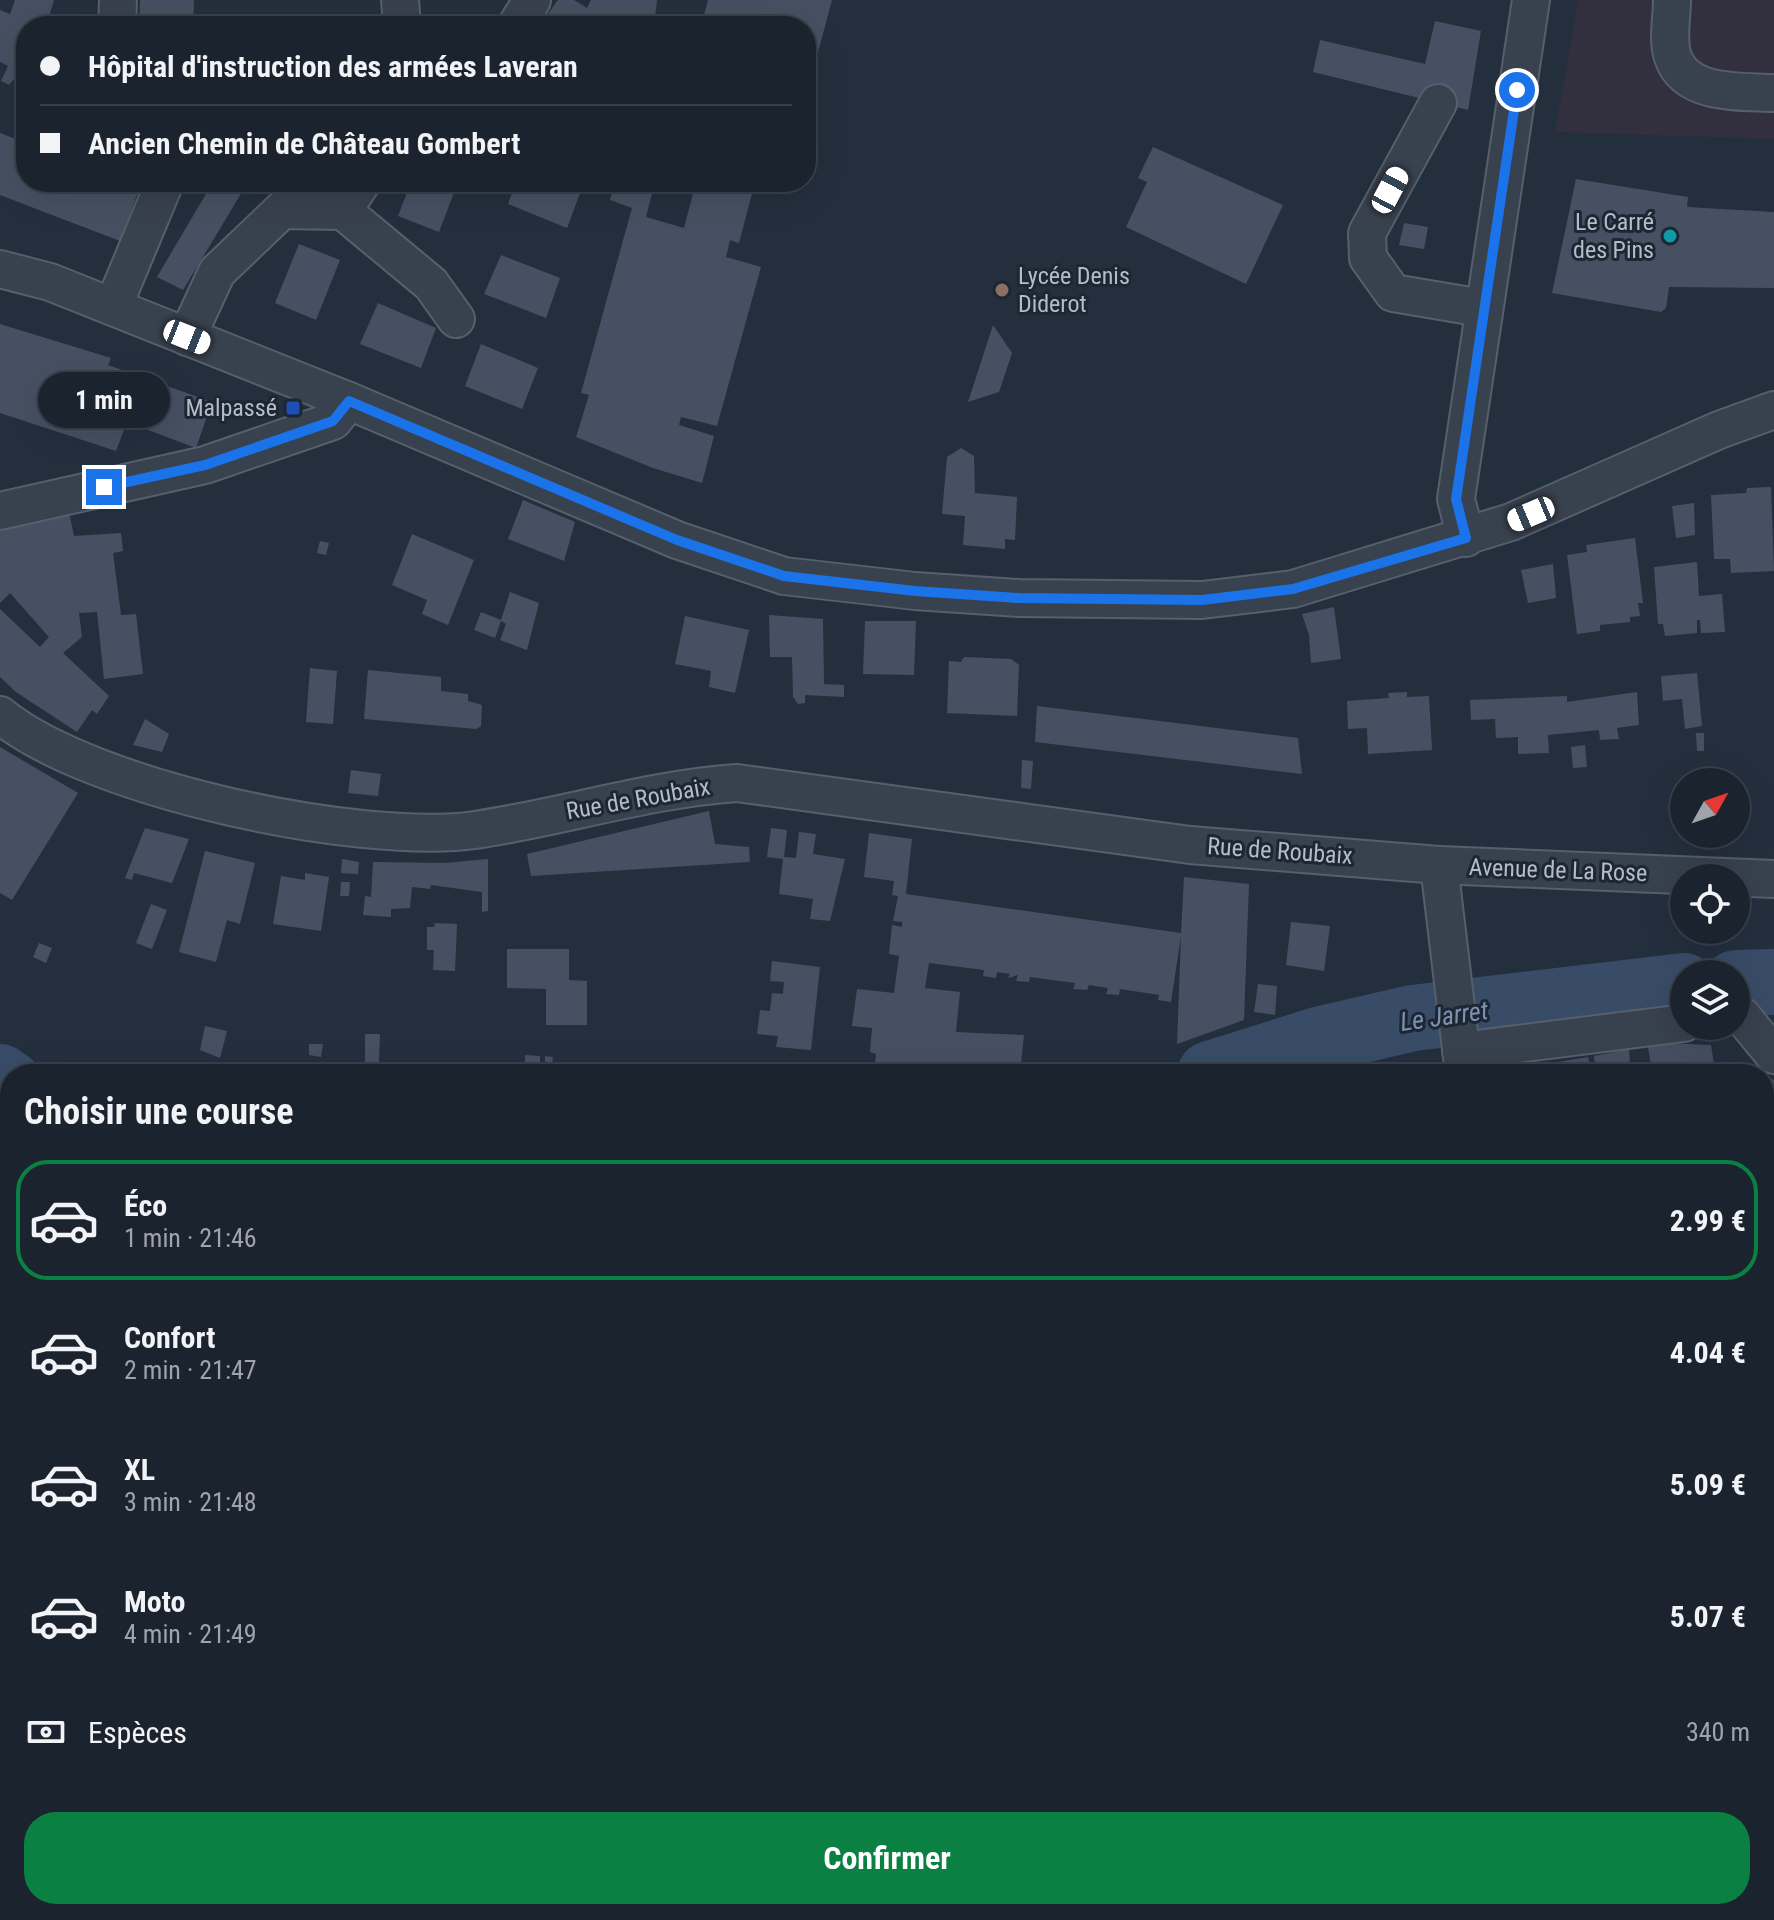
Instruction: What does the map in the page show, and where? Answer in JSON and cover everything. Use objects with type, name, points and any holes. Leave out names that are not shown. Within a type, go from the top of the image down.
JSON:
[{"type":"street","points":[[1466,538],[1456,499],[1482,308],[1531,0]]},
{"type":"street","points":[[1672,0],[1673,57],[1689,81],[1713,88],[1774,93]]},
{"type":"street","points":[[1438,103],[1367,233],[1368,258],[1393,293],[1482,308]]},
{"type":"street","points":[[113,307],[161,192]]},
{"type":"street","points":[[187,337],[217,272],[282,210],[353,197],[431,284],[456,319]]},
{"type":"street","points":[[0,269],[50,282],[349,401],[677,540],[784,576],[915,591],[1019,598],[1202,600],[1293,589],[1511,522],[1719,430],[1774,410]]},
{"type":"street","points":[[0,511],[205,465],[333,421],[349,401]]},
{"type":"street","name":"Rue de Roubaix","points":[[0,715],[17,729],[99,770],[279,817],[368,831],[473,830],[683,787],[737,783],[1190,845],[1439,865]]},
{"type":"street","points":[[1439,865],[1461,1049],[1670,1025]]},
{"type":"street","name":"Avenue de La Rose","points":[[1439,865],[1774,879]]},
{"type":"street","points":[[1751,1016],[1774,1055]]},
{"type":"shaded area","points":[[1578,0],[1774,0],[1774,139],[1555,132]]},
{"type":"building","points":[[15,0],[54,0],[49,16],[16,16],[16,77],[9,85],[1,81],[8,66],[0,62],[0,10],[10,14]]},
{"type":"building","points":[[140,0],[194,0],[193,16],[139,16]]},
{"type":"building","points":[[558,0],[574,0],[587,8],[591,0],[657,0],[655,16],[546,16]]},
{"type":"building","points":[[708,0],[832,0],[816,60],[816,16],[704,16]]},
{"type":"building","points":[[1435,21],[1481,31],[1468,110],[1313,72],[1320,40],[1425,64]]},
{"type":"building","points":[[0,133],[16,139],[16,192],[138,192],[120,241],[0,195]]},
{"type":"building","points":[[1153,147],[1283,205],[1246,284],[1126,227],[1147,182],[1138,178]]},
{"type":"building","name":"Le Carré des Pins","points":[[1576,179],[1688,197],[1687,207],[1774,212],[1774,288],[1669,287],[1666,308],[1661,312],[1552,293]]},
{"type":"building","points":[[207,192],[242,192],[183,290],[157,277]]},
{"type":"building","points":[[407,192],[454,192],[439,232],[398,216]]},
{"type":"building","points":[[512,192],[580,192],[567,228],[508,204]]},
{"type":"building","points":[[612,192],[652,192],[646,217],[684,228],[693,192],[752,192],[739,243],[730,240],[726,257],[761,267],[717,426],[681,417],[679,425],[714,436],[702,483],[653,468],[576,437],[589,395],[581,393],[632,208],[610,200]]},
{"type":"building","points":[[1404,223],[1428,227],[1424,249],[1399,245]]},
{"type":"building","points":[[299,244],[340,260],[316,320],[275,303]]},
{"type":"building","points":[[501,255],[560,278],[546,318],[484,294]]},
{"type":"building","points":[[378,303],[436,328],[421,368],[360,344]]},
{"type":"building","points":[[0,324],[111,358],[108,365],[212,402],[196,448],[127,422],[116,451],[0,413]]},
{"type":"building","points":[[993,325],[1012,353],[999,392],[968,402]]},
{"type":"building","points":[[481,344],[538,368],[522,409],[465,386]]},
{"type":"building","points":[[961,448],[974,456],[975,493],[1017,497],[1015,540],[1005,539],[1005,549],[963,545],[965,516],[942,514],[947,457]]},
{"type":"building","points":[[1771,487],[1774,571],[1731,573],[1730,559],[1714,559],[1711,495],[1746,493],[1747,488]]},
{"type":"building","points":[[523,500],[575,522],[564,561],[508,539]]},
{"type":"building","points":[[1694,503],[1695,535],[1676,538],[1672,506]]},
{"type":"building","points":[[69,512],[74,536],[121,533],[123,551],[113,553],[121,615],[136,614],[143,674],[104,679],[97,612],[79,613],[82,637],[63,653],[109,696],[97,714],[92,710],[77,732],[16,692],[0,677],[0,609],[40,647],[49,637],[10,593],[0,603],[0,525]]},
{"type":"building","points":[[412,534],[474,560],[448,625],[422,614],[427,600],[392,585]]},
{"type":"building","points":[[1635,538],[1643,603],[1638,603],[1640,616],[1630,617],[1630,622],[1600,625],[1600,631],[1577,634],[1567,555],[1587,552],[1586,545]]},
{"type":"building","points":[[320,541],[329,543],[326,555],[317,553]]},
{"type":"building","points":[[1697,562],[1699,596],[1722,594],[1725,632],[1701,633],[1700,620],[1697,620],[1697,633],[1665,636],[1663,624],[1658,624],[1654,567]]},
{"type":"building","points":[[1553,564],[1556,598],[1528,603],[1521,570]]},
{"type":"building","points":[[510,592],[539,603],[527,650],[500,640],[506,624],[501,621],[495,638],[474,630],[481,612],[501,620]]},
{"type":"building","points":[[1334,607],[1341,659],[1311,663],[1309,635],[1302,614]]},
{"type":"building","points":[[769,615],[823,619],[824,684],[844,685],[844,697],[805,695],[805,703],[798,704],[793,697],[792,657],[770,657]]},
{"type":"building","points":[[685,616],[749,630],[735,693],[709,687],[711,671],[675,664]]},
{"type":"building","points":[[865,621],[916,621],[914,675],[863,674]]},
{"type":"building","points":[[964,657],[1011,659],[1019,665],[1017,716],[947,713],[949,661],[961,662]]},
{"type":"building","points":[[310,668],[337,671],[333,724],[306,722]]},
{"type":"building","points":[[368,670],[441,677],[441,691],[468,694],[468,701],[482,705],[481,726],[476,729],[364,719]]},
{"type":"building","points":[[1697,673],[1702,726],[1685,729],[1682,699],[1663,701],[1661,676]]},
{"type":"building","points":[[1407,692],[1407,697],[1429,696],[1432,750],[1368,754],[1367,728],[1348,729],[1347,701],[1389,698],[1388,693]]},
{"type":"building","points":[[1637,692],[1639,725],[1617,728],[1619,739],[1600,740],[1599,730],[1548,735],[1549,753],[1518,754],[1518,737],[1496,738],[1495,719],[1471,720],[1470,700],[1567,696],[1567,702]]},
{"type":"building","points":[[1037,706],[1298,738],[1302,774],[1035,742]]},
{"type":"building","points":[[145,719],[169,734],[162,752],[133,745]]},
{"type":"building","points":[[1696,733],[1704,733],[1704,751],[1697,751]]},
{"type":"building","points":[[1585,745],[1587,767],[1573,768],[1571,747]]},
{"type":"building","points":[[0,747],[78,793],[12,900],[0,893]]},
{"type":"building","points":[[1022,760],[1033,761],[1031,789],[1021,788]]},
{"type":"building","points":[[351,770],[381,774],[378,796],[348,793]]},
{"type":"building","points":[[709,811],[715,844],[749,847],[750,862],[531,876],[527,854]]},
{"type":"building","points":[[145,828],[189,839],[172,883],[134,873],[132,880],[125,878]]},
{"type":"building","points":[[771,828],[787,830],[784,857],[796,858],[799,832],[816,834],[813,854],[845,859],[830,921],[810,919],[813,899],[779,894],[783,859],[767,857]]},
{"type":"building","points":[[869,833],[912,839],[906,894],[1181,933],[1184,877],[1249,884],[1244,1020],[1177,1044],[1181,936],[1171,1002],[1158,1000],[1159,995],[1120,989],[1119,995],[1106,994],[1108,988],[1089,985],[1087,990],[1073,989],[1075,983],[1030,977],[1029,982],[1016,981],[1018,975],[1008,978],[1010,974],[997,972],[996,978],[983,976],[984,970],[929,963],[925,988],[960,992],[956,1032],[1024,1035],[1021,1064],[875,1064],[876,1054],[870,1052],[872,1028],[852,1026],[857,989],[894,993],[899,956],[889,954],[892,925],[902,927],[902,922],[893,921],[898,896],[892,895],[894,881],[864,877]]},
{"type":"building","points":[[205,851],[255,863],[240,924],[227,920],[216,962],[179,952]]},
{"type":"building","points":[[342,859],[359,862],[358,874],[341,873]]},
{"type":"building","points":[[488,859],[488,911],[482,912],[482,892],[431,885],[430,889],[412,887],[410,908],[391,909],[391,917],[363,915],[365,896],[371,897],[373,862],[445,863]]},
{"type":"building","points":[[305,873],[329,877],[321,931],[273,924],[281,876],[305,880]]},
{"type":"building","points":[[341,882],[350,882],[349,896],[340,896]]},
{"type":"building","points":[[151,904],[167,910],[152,949],[136,943]]},
{"type":"building","points":[[1291,922],[1330,926],[1324,971],[1286,965]]},
{"type":"building","points":[[435,923],[457,924],[455,971],[433,970],[434,950],[427,950],[427,927],[434,927]]},
{"type":"building","points":[[39,943],[52,948],[46,963],[33,957]]},
{"type":"building","points":[[507,949],[569,949],[569,980],[587,981],[587,1025],[546,1025],[546,989],[507,988]]},
{"type":"building","points":[[772,961],[820,967],[811,1050],[776,1047],[778,1036],[757,1034],[760,1010],[770,1011],[772,993],[783,994],[784,982],[770,981]]},
{"type":"building","points":[[1258,984],[1277,986],[1275,1015],[1254,1012]]},
{"type":"building","points":[[205,1026],[227,1031],[220,1058],[200,1050]]},
{"type":"building","points":[[365,1034],[380,1034],[379,1062],[365,1062]]},
{"type":"building","points":[[1667,1043],[1711,1045],[1714,1064],[1651,1064],[1648,1046]]},
{"type":"building","points":[[309,1044],[323,1044],[321,1057],[309,1055]]},
{"type":"building","points":[[1629,1049],[1630,1064],[1595,1064],[1594,1056]]},
{"type":"building","points":[[525,1055],[540,1056],[540,1063],[525,1062]]},
{"type":"building","points":[[545,1056],[553,1057],[552,1064],[545,1064]]},
{"type":"building","points":[[1588,1057],[1590,1064],[1546,1064]]},
{"type":"waterway","name":"Le Jarret","points":[[1750,983],[1774,982]]},
{"type":"waterway","name":"Le Jarret","points":[[1242,1064],[1318,1040],[1413,1018],[1670,988]]},
{"type":"place","name":"Le Carré des Pins","points":[[1670,236]]},
{"type":"place","name":"Lycée Denis Diderot","points":[[1002,290]]},
{"type":"place","name":"Malpassé","points":[[293,408]]},
{"type":"route","points":[[104,487],[205,465],[333,421],[349,401],[677,540],[784,576],[915,591],[1019,598],[1202,600],[1293,589],[1466,538],[1456,499],[1482,308],[1517,90]]}]
